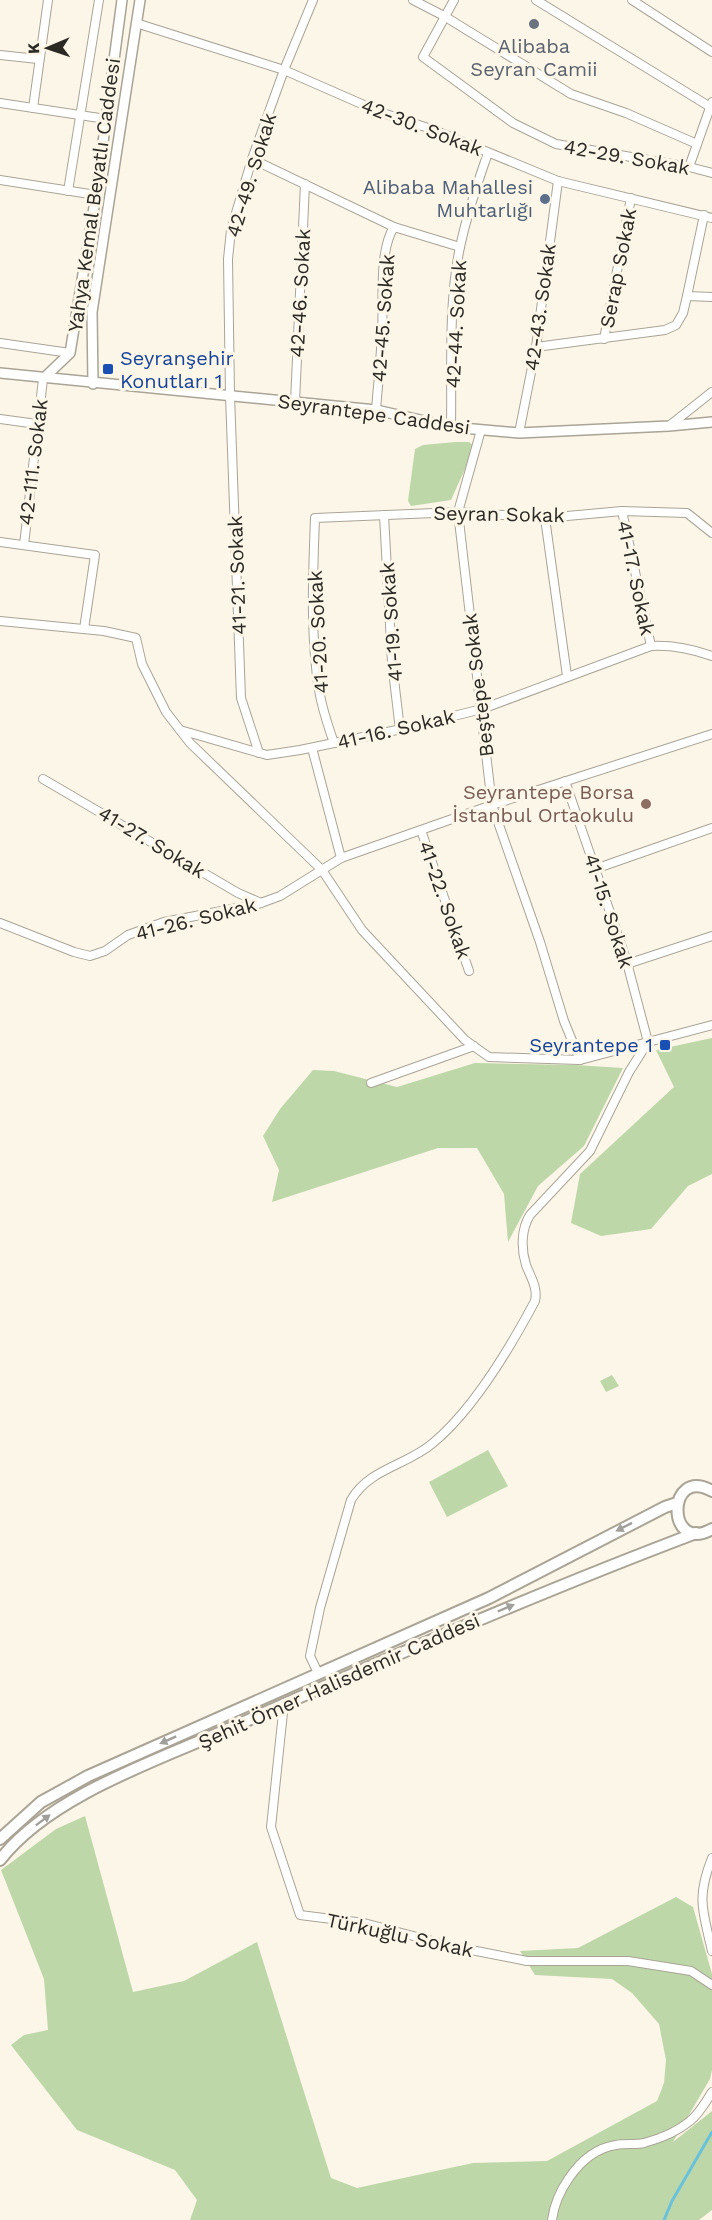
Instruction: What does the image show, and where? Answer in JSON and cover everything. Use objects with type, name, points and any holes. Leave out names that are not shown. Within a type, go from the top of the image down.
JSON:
[{"type":"main road","name":"Şehit Ömer Halisdemir Caddesi","points":[[0,1839],[41,1802],[57,1792],[489,1598],[573,1553],[677,1503],[688,1490],[710,1488]]},
{"type":"main road","points":[[677,1503],[677,1515],[681,1524],[696,1533]]},
{"type":"main road","name":"Şehit Ömer Halisdemir Caddesi","points":[[0,1860],[40,1821],[91,1790],[284,1703],[562,1584],[712,1529]]},
{"type":"street","points":[[33,108],[47,0]]},
{"type":"street","points":[[68,191],[99,0]]},
{"type":"street","name":"Yahya Kemal Beyatlı Caddesi","points":[[43,379],[70,353],[96,195],[122,0]]},
{"type":"street","name":"Yahya Kemal Beyatlı Caddesi","points":[[93,384],[92,312],[140,0]]},
{"type":"street","name":"42-49. Sokak","points":[[230,394],[228,259],[231,230],[252,159],[284,70],[313,0]]},
{"type":"street","points":[[413,0],[444,16],[571,94],[626,113],[697,144]]},
{"type":"street","points":[[444,16],[454,0]]},
{"type":"street","points":[[536,0],[711,106],[689,167]]},
{"type":"street","points":[[632,0],[712,52]]},
{"type":"street","name":"42-29. Sokak","points":[[444,16],[423,57],[513,123],[556,144],[712,173]]},
{"type":"street","name":"42-30. Sokak","points":[[136,23],[284,70],[380,112],[434,130],[558,181],[708,217]]},
{"type":"street","points":[[0,55],[38,59]]},
{"type":"street","points":[[0,103],[106,119]]},
{"type":"street","name":"42-44. Sokak","points":[[451,427],[455,283],[460,248],[472,199],[488,153]]},
{"type":"street","points":[[252,159],[394,227],[460,248]]},
{"type":"street","points":[[0,180],[96,195]]},
{"type":"street","name":"42-43. Sokak","points":[[519,433],[536,347],[558,181]]},
{"type":"street","name":"42-46. Sokak","points":[[295,402],[305,184]]},
{"type":"street","name":"Serap Sokak","points":[[604,339],[631,198]]},
{"type":"street","points":[[536,347],[665,330],[676,325],[683,313],[708,217]]},
{"type":"street","name":"42-45. Sokak","points":[[376,410],[383,330],[385,262],[388,236],[394,227]]},
{"type":"street","points":[[687,296],[712,297]]},
{"type":"street","points":[[0,343],[70,353]]},
{"type":"street","name":"Seyrantepe Caddesi","points":[[0,373],[93,384],[230,394],[376,410],[451,427],[519,433],[712,422]]},
{"type":"street","name":"42-111. Sokak","points":[[24,545],[43,379]]},
{"type":"street","points":[[669,426],[712,392]]},
{"type":"street","name":"41-21. Sokak","points":[[230,394],[241,698],[259,753]]},
{"type":"street","points":[[0,419],[37,424]]},
{"type":"street","points":[[459,512],[481,430]]},
{"type":"street","name":"Seyran Sokak","points":[[315,518],[459,512],[545,518],[622,511],[687,513],[712,533]]},
{"type":"street","name":"41-17. Sokak","points":[[622,511],[651,646]]},
{"type":"street","name":"Beştepe Sokak","points":[[459,512],[492,806],[540,942],[564,1021],[580,1060]]},
{"type":"street","name":"41-19. Sokak","points":[[384,515],[392,662],[400,730]]},
{"type":"street","name":"41-20. Sokak","points":[[315,518],[313,587],[315,653],[319,690],[334,743]]},
{"type":"street","points":[[545,518],[567,676]]},
{"type":"street","points":[[0,542],[95,555],[84,629]]},
{"type":"street","points":[[0,621],[104,631],[136,638],[142,664],[166,712],[190,743],[322,870],[362,930],[465,1040],[489,1057],[580,1060],[712,1025]]},
{"type":"street","name":"41-16. Sokak","points":[[180,730],[267,755],[400,730],[482,709],[651,646],[693,650],[712,656]]},
{"type":"street","name":"41-26. Sokak","points":[[0,923],[90,956],[105,951],[128,935],[164,922],[261,903],[280,896],[342,858],[565,781],[712,734]]},
{"type":"street","points":[[312,748],[342,858]]},
{"type":"street","name":"41-27. Sokak","points":[[44,779],[238,893],[261,903]]},
{"type":"street","name":"41-15. Sokak","points":[[565,781],[627,964],[648,1042]]},
{"type":"street","points":[[595,869],[712,828]]},
{"type":"street","name":"41-22. Sokak","points":[[421,830],[469,970]]},
{"type":"street","points":[[627,964],[712,936]]},
{"type":"street","points":[[318,1673],[310,1656],[320,1608],[351,1500],[358,1488],[377,1474],[433,1444],[480,1391],[535,1301],[537,1292],[526,1263],[523,1226],[530,1215],[590,1151],[629,1072],[648,1042]]},
{"type":"street","points":[[371,1083],[474,1047]]},
{"type":"street","name":"Türkuğlu Sokak","points":[[284,1703],[272,1827],[300,1915],[363,1923],[451,1946],[527,1961],[628,1961],[691,1971],[712,1985]]},
{"type":"street","points":[[712,1858],[704,1877],[700,1898],[712,1951]]},
{"type":"street","points":[[552,2220],[554,2205],[564,2185],[579,2164],[595,2153],[614,2145],[644,2143],[672,2131],[690,2121],[701,2110],[712,2092]]},
{"type":"green space","points":[[469,442],[475,447],[451,500],[411,506],[408,501],[415,449],[423,445]]},
{"type":"green space","points":[[712,1038],[712,1174],[688,1186],[651,1229],[601,1236],[571,1223],[580,1174],[674,1087],[656,1050]]},
{"type":"green space","points":[[475,1063],[623,1068],[584,1146],[538,1186],[508,1242],[504,1194],[477,1148],[438,1148],[272,1202],[279,1170],[263,1136],[280,1109],[313,1070],[334,1071],[397,1087]]},
{"type":"green space","points":[[612,1375],[619,1386],[606,1392],[600,1381]]},
{"type":"green space","points":[[488,1450],[508,1486],[447,1517],[429,1482]]},
{"type":"green space","points":[[85,1816],[133,1992],[184,1981],[257,1942],[331,2178],[357,2188],[473,2163],[547,2161],[657,2101],[664,2083],[666,2060],[659,2024],[632,1993],[612,1979],[535,1975],[520,1951],[578,1948],[676,1897],[693,1907],[712,1974],[712,2070],[710,2079],[673,2142],[712,2111],[712,2210],[699,2220],[190,2220],[197,2200],[175,2170],[77,2130],[11,2045],[24,2035],[48,2030],[44,1979],[1,1870],[56,1829]]},
{"type":"waterway","points":[[664,2220],[672,2201],[712,2132]]},
{"type":"place","name":"Alibaba Seyran Camii","points":[[534,24]]},
{"type":"place","name":"Alibaba Mahallesi Muhtarlığı","points":[[545,199]]},
{"type":"place","name":"Seyranşehir Konutları 1","points":[[108,369]]},
{"type":"place","name":"Seyrantepe Borsa İstanbul Ortaokulu","points":[[646,804]]},
{"type":"place","name":"Seyrantepe 1","points":[[665,1045]]}]
